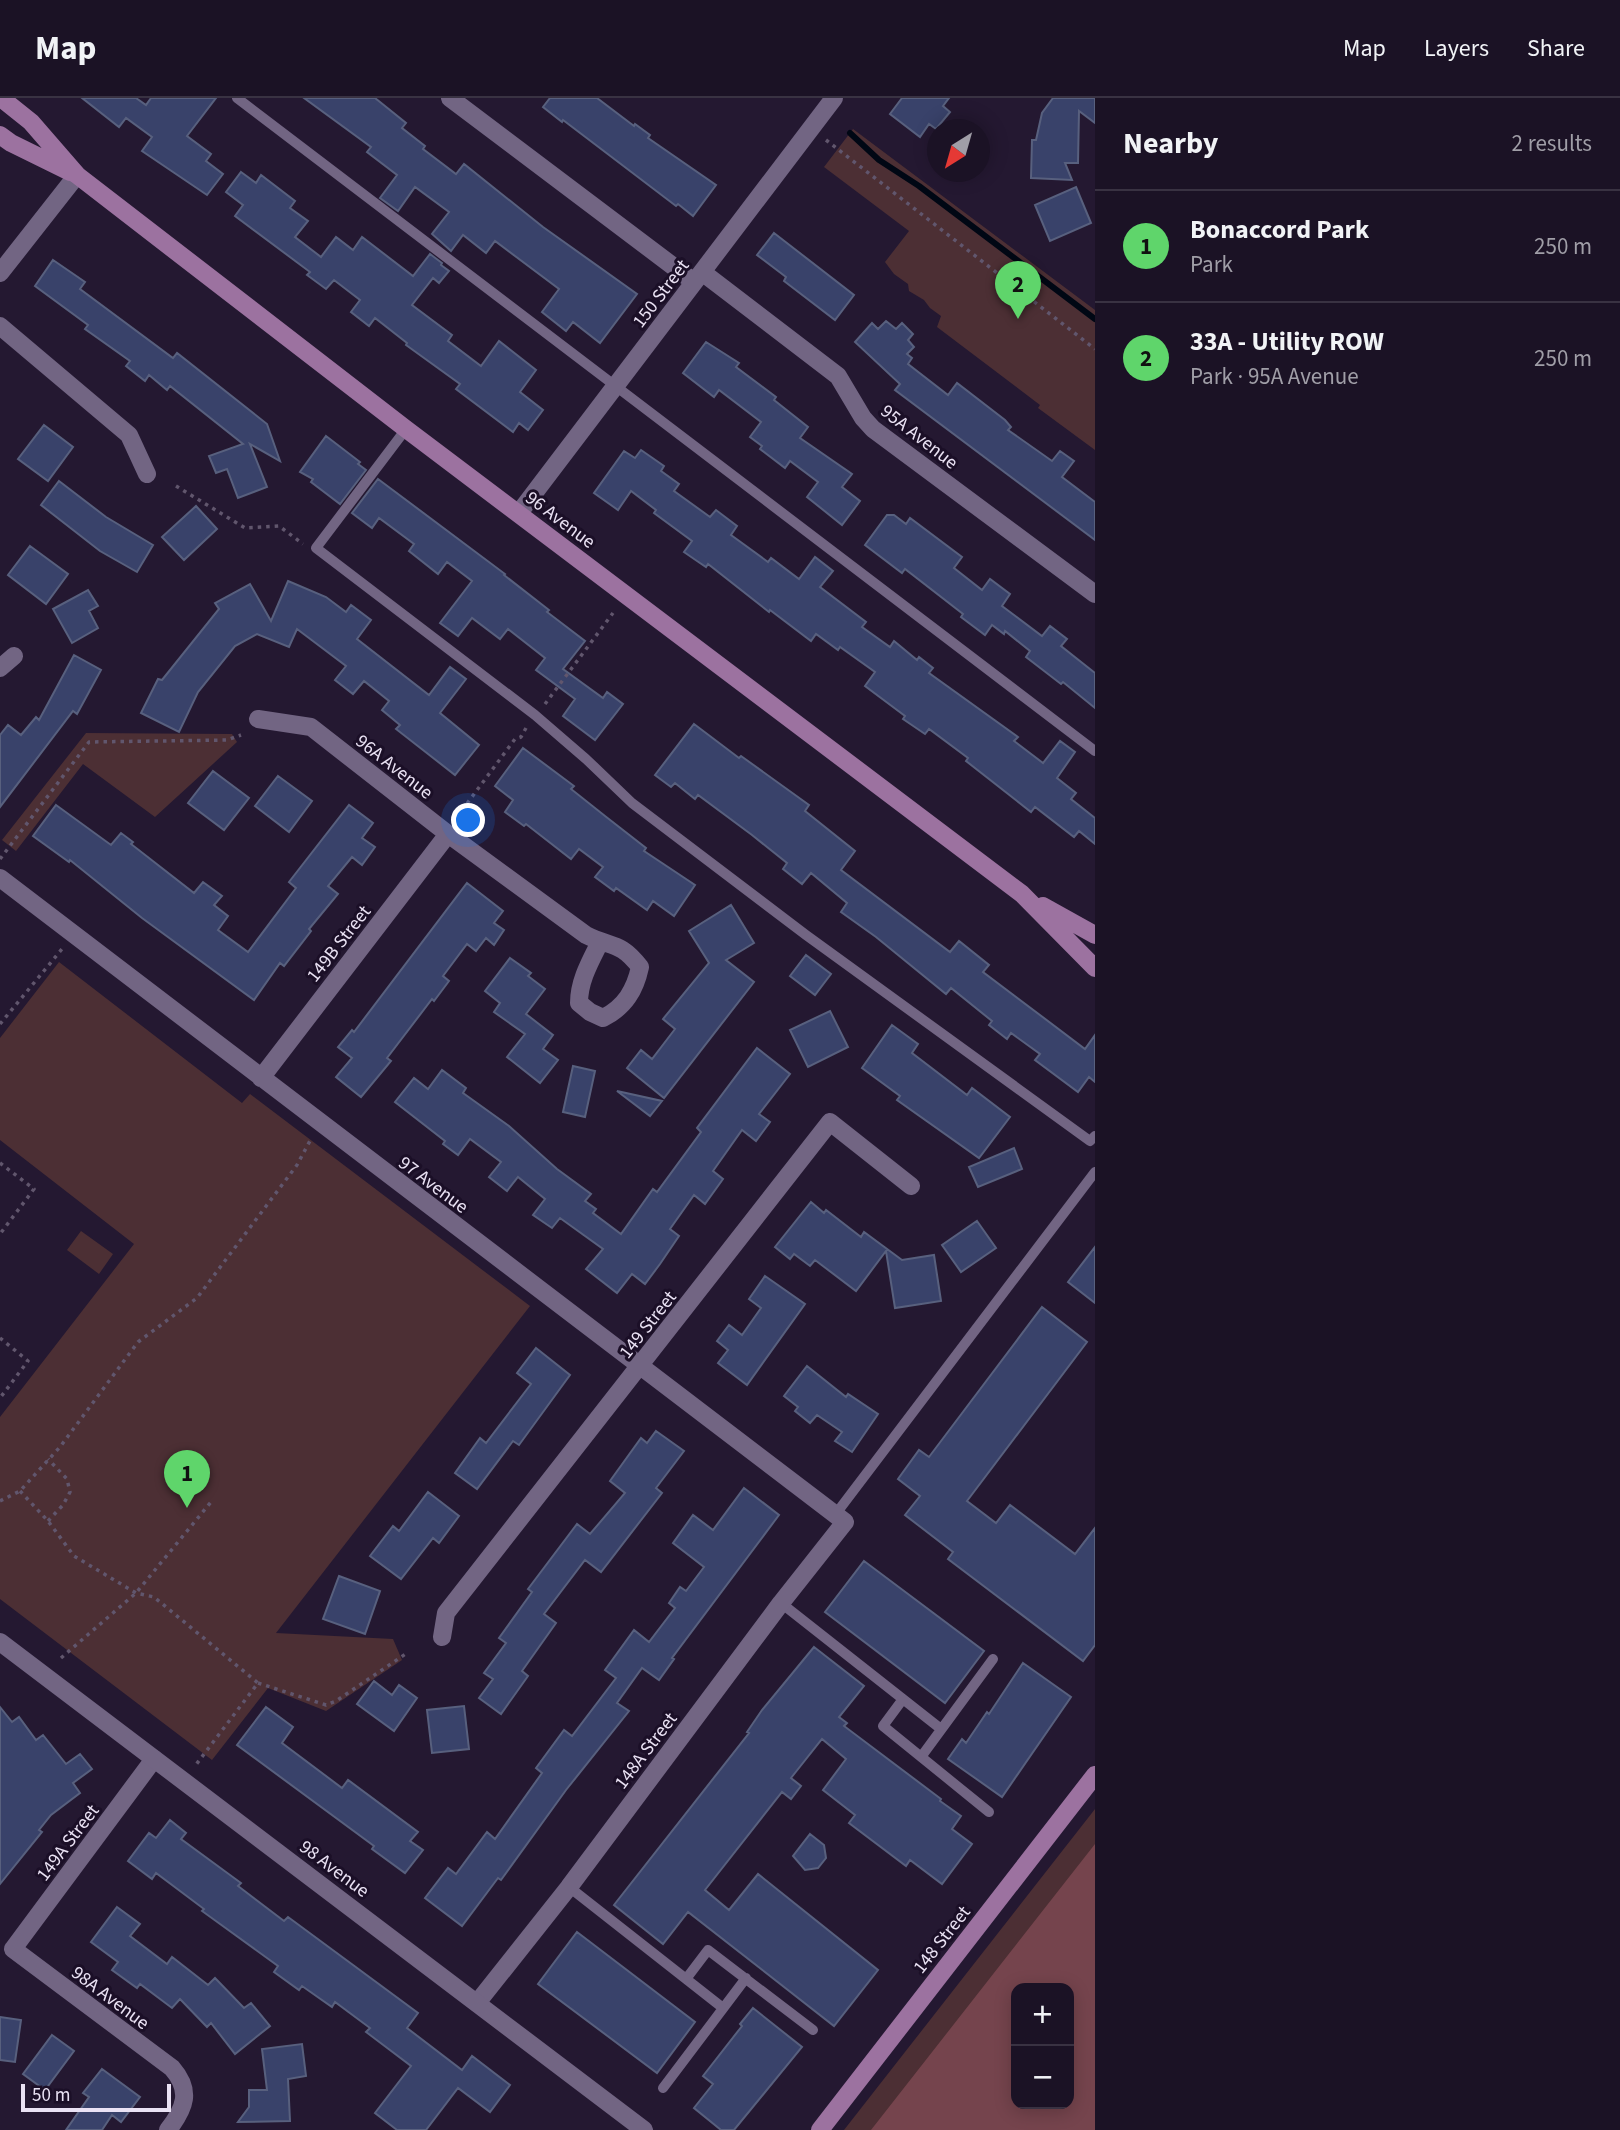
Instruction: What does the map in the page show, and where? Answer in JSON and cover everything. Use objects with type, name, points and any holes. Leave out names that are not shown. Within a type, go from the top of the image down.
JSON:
[{"type":"main road","name":"96 Avenue","points":[[1,98],[31,122],[77,175],[406,429],[1022,894],[1095,935]]},
{"type":"main road","name":"96 Avenue","points":[[0,135],[77,175]]},
{"type":"main road","name":"96 Avenue","points":[[1022,894],[1095,968]]},
{"type":"main road","name":"148 Street","points":[[820,2130],[1095,1775]]},
{"type":"street","name":"95A Avenue","points":[[450,98],[832,371],[845,385],[863,418],[873,429],[1095,594]]},
{"type":"street","name":"150 Street","points":[[519,513],[834,98]]},
{"type":"street","points":[[0,273],[77,175]]},
{"type":"street","points":[[0,326],[129,435],[147,474]]},
{"type":"street","points":[[0,668],[14,656]]},
{"type":"street","name":"96A Avenue","points":[[258,719],[311,727],[453,828],[586,935],[600,942]]},
{"type":"street","name":"149B Street","points":[[261,1079],[453,828]]},
{"type":"street","name":"97 Avenue","points":[[0,878],[840,1518]]},
{"type":"street","name":"149 Street","points":[[442,1637],[446,1613],[830,1122],[911,1186]]},
{"type":"street","name":"148A Street","points":[[477,2003],[569,1887],[781,1603],[840,1518]]},
{"type":"street","name":"98 Avenue","points":[[0,1642],[644,2130]]},
{"type":"street","name":"149A Street","points":[[6,1951],[154,1759]]},
{"type":"street","name":"98A Avenue","points":[[6,1951],[172,2068],[181,2079],[185,2093],[183,2107],[168,2130]]},
{"type":"lane","points":[[237,98],[1095,751]]},
{"type":"lane","points":[[406,429],[316,548],[535,715],[632,803],[806,935],[1093,1141]]},
{"type":"lane","points":[[840,1518],[1095,1172]]},
{"type":"lane","points":[[781,1603],[941,1729]]},
{"type":"lane","points":[[920,1757],[993,1659]]},
{"type":"lane","points":[[903,1699],[883,1726],[989,1812]]},
{"type":"lane","points":[[569,1887],[723,2008]]},
{"type":"lane","points":[[686,1979],[708,1950],[813,2030]]},
{"type":"lane","points":[[663,2088],[746,1978]]},
{"type":"path","points":[[823,138],[1095,349]]},
{"type":"path","points":[[176,486],[245,528],[279,526],[310,547]]},
{"type":"path","points":[[541,709],[613,613]]},
{"type":"path","points":[[453,828],[460,813],[515,739],[521,737],[526,730],[530,719]]},
{"type":"path","points":[[0,859],[89,742],[227,740],[242,734]]},
{"type":"path","points":[[0,1024],[65,944]]},
{"type":"path","points":[[0,1501],[20,1492],[60,1447],[138,1342],[197,1298],[297,1165],[314,1133]]},
{"type":"path","points":[[0,1163],[34,1189],[0,1234]]},
{"type":"path","points":[[0,1338],[28,1361],[0,1398]]},
{"type":"path","points":[[48,1459],[66,1479],[70,1492],[63,1505],[48,1521]]},
{"type":"path","points":[[20,1492],[48,1521],[74,1556],[136,1593],[154,1597],[258,1683],[326,1705],[407,1653]]},
{"type":"path","points":[[61,1658],[136,1593],[211,1502]]},
{"type":"path","points":[[191,1771],[258,1683]]},
{"type":"shaded area","points":[[853,129],[1095,310],[1095,450],[937,327],[941,316],[924,300],[909,291],[908,284],[894,274],[885,262],[909,231],[824,167]]},
{"type":"shaded area","points":[[86,733],[232,734],[237,742],[155,817],[83,764],[16,851],[2,840]]},
{"type":"shaded area","points":[[59,962],[242,1103],[250,1094],[530,1306],[276,1633],[393,1639],[402,1660],[326,1711],[268,1688],[212,1760],[0,1599],[0,1417],[134,1244],[0,1140],[0,1038]]},
{"type":"shaded area","points":[[81,1231],[113,1254],[99,1274],[67,1250]]},
{"type":"shaded area","points":[[1095,1809],[1095,2130],[844,2130]]},
{"type":"shaded area","points":[[1095,1844],[1095,2130],[871,2130]]},
{"type":"building","points":[[82,98],[136,98],[146,105],[151,98],[216,98],[187,136],[211,154],[206,161],[223,174],[207,195],[142,151],[152,137],[126,118],[119,127]]},
{"type":"building","points":[[304,98],[375,98],[406,123],[402,128],[425,146],[423,149],[456,174],[464,164],[543,227],[637,294],[600,343],[573,322],[566,331],[542,312],[559,289],[495,241],[486,253],[463,235],[451,251],[432,234],[449,212],[415,187],[398,211],[380,198],[397,175],[367,152],[371,147]]},
{"type":"building","points":[[550,98],[597,98],[650,135],[648,138],[716,185],[693,216],[543,107]]},
{"type":"building","points":[[902,98],[949,98],[943,106],[950,112],[944,119],[927,119],[927,127],[920,137],[890,114]]},
{"type":"building","points":[[1053,98],[1095,98],[1095,123],[1079,111],[1078,163],[1065,163],[1072,180],[1031,178],[1032,140],[1036,140],[1042,113]]},
{"type":"building","points":[[241,172],[256,183],[261,175],[295,201],[290,208],[308,221],[295,237],[321,257],[336,237],[353,250],[362,237],[413,276],[430,254],[442,263],[449,271],[439,283],[433,278],[412,305],[452,335],[448,341],[481,366],[499,341],[536,370],[520,392],[543,410],[528,430],[519,423],[513,432],[456,389],[460,384],[406,345],[407,343],[375,318],[369,326],[351,312],[360,300],[334,280],[326,289],[307,275],[310,272],[235,216],[243,205],[226,192]]},
{"type":"building","points":[[1076,187],[1091,223],[1050,241],[1035,205]]},
{"type":"building","points":[[774,233],[854,295],[835,320],[784,281],[786,277],[757,255]]},
{"type":"building","points":[[53,260],[85,282],[80,289],[173,358],[177,353],[267,424],[280,461],[250,444],[267,487],[238,498],[227,469],[216,473],[209,456],[243,444],[170,386],[167,390],[149,375],[145,381],[126,366],[130,361],[85,329],[88,325],[35,286]]},
{"type":"building","points":[[886,321],[896,329],[902,323],[913,334],[908,340],[914,347],[907,354],[912,358],[908,364],[948,395],[957,383],[1005,420],[1011,427],[1008,430],[1052,461],[1060,451],[1074,461],[1062,477],[1095,502],[1095,540],[895,390],[900,384],[855,342],[872,323],[878,329]]},
{"type":"building","points":[[706,342],[739,363],[736,367],[776,397],[774,400],[808,427],[800,438],[852,474],[842,487],[860,501],[842,525],[807,497],[818,482],[790,461],[785,468],[760,449],[762,446],[750,437],[761,422],[719,390],[714,397],[683,373]]},
{"type":"building","points":[[44,425],[73,447],[48,481],[18,459]]},
{"type":"building","points":[[326,436],[360,462],[358,464],[366,470],[340,504],[311,482],[313,479],[300,472]]},
{"type":"building","points":[[641,450],[664,466],[661,471],[679,484],[674,491],[710,517],[716,510],[737,526],[731,535],[768,562],[771,558],[799,579],[815,557],[833,571],[820,587],[866,622],[862,627],[890,647],[894,641],[917,660],[919,657],[933,668],[929,673],[1018,737],[1014,741],[1043,763],[1060,741],[1075,752],[1057,778],[1076,793],[1071,799],[1095,818],[1095,844],[1079,831],[1074,837],[1035,807],[1031,812],[966,761],[968,758],[929,729],[925,734],[903,719],[905,716],[865,686],[875,672],[816,634],[811,641],[708,564],[706,567],[684,552],[692,541],[654,513],[656,510],[631,491],[618,510],[594,493],[624,451],[635,458]]},
{"type":"building","points":[[378,479],[505,574],[549,610],[547,612],[585,641],[563,669],[603,698],[607,692],[623,704],[595,740],[563,716],[575,699],[536,670],[545,658],[508,629],[500,639],[472,618],[458,636],[440,623],[472,581],[447,562],[438,574],[409,551],[414,544],[379,518],[372,528],[352,513]]},
{"type":"building","points":[[59,481],[106,517],[153,545],[137,572],[100,551],[41,505]]},
{"type":"building","points":[[196,506],[217,529],[184,560],[162,537]]},
{"type":"building","points":[[887,515],[894,515],[906,524],[910,518],[962,557],[954,568],[982,590],[990,579],[1010,594],[1002,606],[1042,636],[1050,626],[1067,639],[1061,646],[1095,673],[1095,708],[1026,657],[1030,651],[1005,631],[1004,634],[992,625],[985,635],[961,617],[963,614],[905,569],[902,573],[865,545]]},
{"type":"building","points":[[30,546],[68,574],[46,604],[8,575]]},
{"type":"building","points":[[288,581],[326,597],[346,612],[351,605],[371,620],[357,639],[429,695],[450,667],[466,679],[440,713],[479,745],[455,775],[396,729],[400,725],[382,710],[389,701],[364,681],[353,694],[335,680],[346,666],[297,629],[289,647],[257,634],[235,646],[198,692],[179,732],[141,713],[158,679],[162,680],[219,609],[215,603],[250,584],[271,621]]},
{"type":"building","points":[[88,590],[98,606],[89,611],[98,628],[72,643],[53,609]]},
{"type":"building","points":[[74,655],[101,670],[77,714],[73,711],[0,807],[0,735],[8,725],[21,735],[36,717],[39,720]]},
{"type":"building","points":[[694,724],[809,805],[805,811],[855,851],[841,870],[950,952],[959,941],[989,965],[983,972],[1085,1049],[1095,1035],[1095,1082],[1089,1077],[1078,1092],[1035,1060],[1040,1054],[1011,1033],[1007,1039],[989,1025],[992,1021],[951,988],[946,994],[841,912],[847,903],[811,873],[802,884],[783,869],[787,863],[752,835],[698,795],[695,799],[675,783],[671,787],[655,775]]},
{"type":"building","points":[[523,748],[574,786],[571,789],[646,848],[644,851],[695,885],[674,916],[653,901],[647,910],[616,888],[614,891],[595,877],[603,867],[579,849],[571,859],[526,824],[524,826],[505,812],[513,800],[495,786]]},
{"type":"building","points":[[213,771],[249,798],[224,830],[188,803]]},
{"type":"building","points":[[278,776],[312,801],[289,832],[255,806]]},
{"type":"building","points":[[56,805],[111,845],[121,833],[133,842],[131,844],[194,893],[203,882],[222,896],[214,905],[228,916],[218,930],[248,952],[296,888],[289,882],[349,805],[373,823],[362,838],[375,847],[362,865],[352,857],[328,886],[338,894],[309,929],[311,931],[284,966],[280,963],[254,1000],[142,918],[70,860],[69,862],[33,836]]},
{"type":"building","points":[[467,883],[503,911],[494,923],[504,930],[494,945],[486,938],[476,951],[467,944],[443,976],[449,981],[387,1058],[391,1061],[361,1097],[336,1077],[352,1058],[338,1047],[352,1030],[354,1032]]},
{"type":"building","points":[[731,905],[754,943],[726,960],[754,982],[664,1098],[627,1068],[641,1050],[652,1059],[675,1029],[663,1019],[709,963],[689,931]]},
{"type":"building","points":[[806,955],[831,974],[815,995],[790,976]]},
{"type":"building","points":[[510,958],[531,973],[528,976],[545,989],[526,1014],[553,1035],[543,1049],[558,1060],[540,1083],[507,1057],[525,1034],[494,1012],[500,1003],[485,991]]},
{"type":"building","points":[[830,1011],[848,1047],[808,1067],[790,1030]]},
{"type":"building","points":[[892,1025],[918,1044],[912,1053],[967,1095],[972,1088],[1010,1117],[979,1158],[897,1100],[900,1096],[862,1068]]},
{"type":"building","points":[[757,1048],[790,1074],[759,1114],[770,1122],[756,1141],[742,1130],[713,1171],[723,1179],[705,1204],[694,1195],[670,1229],[679,1236],[645,1284],[632,1274],[617,1293],[586,1269],[603,1249],[560,1218],[552,1228],[533,1215],[545,1199],[518,1177],[507,1191],[489,1177],[501,1162],[470,1139],[458,1155],[443,1144],[445,1141],[395,1102],[414,1078],[428,1089],[442,1070],[466,1088],[463,1093],[509,1126],[557,1169],[591,1194],[585,1201],[596,1209],[593,1213],[621,1234],[653,1189],[657,1192],[701,1132],[697,1128]]},
{"type":"building","points":[[573,1066],[595,1071],[585,1117],[563,1112]]},
{"type":"building","points":[[617,1091],[662,1101],[650,1116]]},
{"type":"building","points":[[1014,1148],[1022,1169],[978,1187],[969,1167]]},
{"type":"building","points":[[811,1202],[861,1237],[864,1232],[902,1260],[934,1255],[941,1301],[895,1308],[886,1251],[856,1291],[815,1260],[810,1266],[794,1254],[790,1259],[775,1247]]},
{"type":"building","points":[[977,1221],[996,1248],[961,1272],[942,1245]]},
{"type":"building","points":[[1095,1247],[1095,1303],[1068,1282]]},
{"type":"building","points":[[765,1276],[805,1304],[747,1385],[718,1363],[728,1350],[717,1341],[729,1325],[742,1335],[761,1308],[749,1299]]},
{"type":"building","points":[[1042,1307],[1087,1342],[967,1501],[996,1523],[1010,1505],[1075,1554],[1095,1528],[1095,1645],[1083,1661],[948,1559],[953,1552],[905,1515],[920,1496],[898,1479],[919,1450],[929,1457]]},
{"type":"building","points":[[536,1348],[570,1375],[519,1445],[513,1441],[477,1489],[455,1473],[480,1438],[486,1443],[531,1384],[517,1373]]},
{"type":"building","points":[[807,1366],[846,1397],[848,1394],[878,1414],[852,1452],[835,1441],[842,1432],[817,1415],[810,1423],[795,1411],[798,1407],[784,1396]]},
{"type":"building","points":[[656,1431],[684,1451],[656,1488],[662,1493],[601,1572],[585,1560],[544,1614],[556,1623],[522,1671],[528,1676],[501,1714],[479,1698],[493,1679],[484,1673],[506,1643],[499,1638],[532,1592],[528,1589],[577,1524],[590,1534],[625,1493],[610,1481],[641,1438],[647,1443]]},
{"type":"building","points":[[744,1488],[779,1515],[672,1658],[674,1659],[659,1680],[642,1668],[617,1703],[629,1711],[566,1790],[501,1880],[498,1878],[462,1926],[425,1898],[448,1868],[456,1874],[487,1832],[495,1839],[542,1773],[536,1768],[564,1730],[572,1736],[616,1678],[605,1670],[634,1630],[649,1642],[675,1608],[669,1603],[680,1587],[686,1591],[704,1567],[673,1543],[693,1515],[713,1530]]},
{"type":"building","points":[[428,1492],[459,1516],[439,1543],[433,1538],[401,1579],[370,1556],[393,1526],[399,1531]]},
{"type":"building","points":[[864,1561],[984,1651],[945,1703],[825,1612]]},
{"type":"building","points":[[339,1576],[380,1591],[365,1634],[323,1619]]},
{"type":"building","points":[[814,1647],[864,1686],[839,1717],[847,1723],[844,1726],[961,1816],[952,1829],[972,1844],[942,1884],[910,1860],[906,1866],[849,1823],[855,1815],[823,1790],[846,1759],[822,1739],[791,1778],[801,1786],[791,1799],[782,1792],[705,1890],[729,1910],[758,1874],[878,1970],[834,2026],[688,1912],[663,1944],[614,1905],[749,1733],[747,1732],[762,1710]]},
{"type":"building","points":[[1023,1663],[1071,1697],[1002,1797],[948,1759],[962,1739],[966,1743],[987,1712],[989,1714]]},
{"type":"building","points":[[374,1681],[392,1695],[399,1685],[417,1698],[394,1731],[357,1704]]},
{"type":"building","points":[[464,1706],[469,1749],[432,1753],[427,1710]]},
{"type":"building","points":[[0,1707],[12,1722],[19,1717],[36,1740],[43,1735],[66,1764],[80,1754],[92,1769],[73,1783],[80,1793],[51,1815],[39,1830],[42,1832],[0,1884]]},
{"type":"building","points":[[266,1707],[293,1727],[282,1743],[342,1788],[348,1780],[418,1832],[410,1841],[423,1850],[405,1873],[372,1849],[374,1846],[237,1745]]},
{"type":"building","points":[[170,1820],[186,1833],[181,1839],[241,1883],[238,1886],[284,1921],[288,1917],[418,2013],[407,2028],[462,2070],[472,2056],[510,2085],[490,2112],[458,2088],[426,2130],[397,2130],[375,2113],[411,2066],[366,2032],[370,2028],[335,2002],[332,2007],[302,1986],[299,1990],[274,1972],[278,1966],[202,1911],[204,1909],[156,1873],[152,1879],[128,1861],[149,1833],[156,1838]]},
{"type":"building","points":[[810,1834],[824,1845],[826,1858],[818,1868],[805,1870],[793,1856]]},
{"type":"building","points":[[117,1907],[140,1924],[130,1936],[167,1964],[172,1957],[208,1985],[215,1978],[244,2008],[251,2003],[270,2026],[235,2054],[211,2023],[207,2027],[180,1999],[172,2008],[140,1984],[137,1988],[112,1970],[118,1962],[91,1942]]},
{"type":"building","points":[[577,1932],[695,2022],[657,2073],[538,1984]]},
{"type":"building","points":[[753,2008],[802,2047],[734,2130],[721,2130],[694,2108],[713,2084],[703,2076]]},
{"type":"building","points":[[0,2017],[21,2020],[15,2062],[0,2060]]},
{"type":"building","points":[[52,2035],[74,2051],[45,2090],[23,2074]]},
{"type":"building","points":[[302,2044],[306,2076],[288,2079],[290,2121],[238,2122],[249,2107],[249,2090],[267,2090],[262,2049]]},
{"type":"building","points":[[102,2069],[140,2097],[121,2122],[112,2115],[102,2130],[66,2130],[89,2097],[83,2093]]},
{"type":"waterway","points":[[850,133],[879,160],[919,186],[1095,319]]},
{"type":"place","name":"33A - Utility ROW","points":[[1018,319]]},
{"type":"place","name":"Bonaccord Park","points":[[187,1508]]}]
